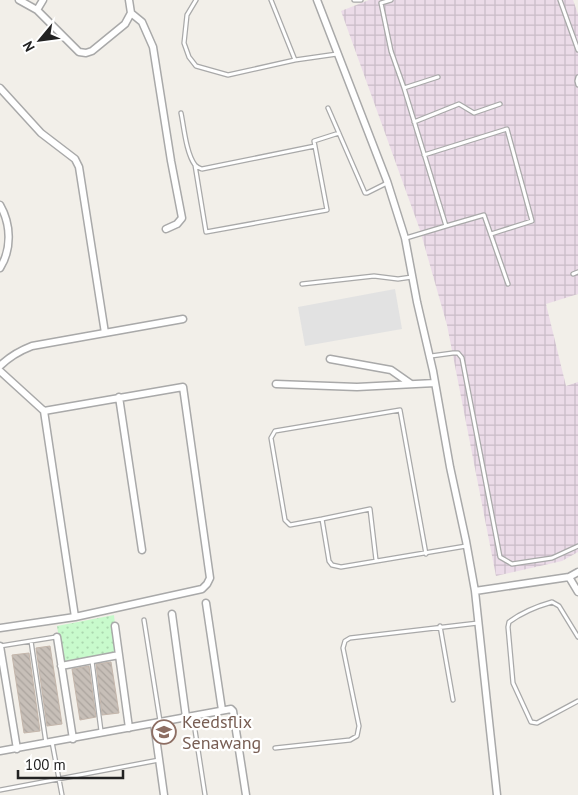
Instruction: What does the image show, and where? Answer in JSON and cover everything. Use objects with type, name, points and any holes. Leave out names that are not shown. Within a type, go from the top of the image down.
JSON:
[{"type":"street","points":[[19,0],[37,10],[79,52],[86,53],[92,51],[125,24],[131,12],[129,0]]},
{"type":"street","points":[[37,10],[43,0]]},
{"type":"street","points":[[317,0],[387,181],[405,238],[430,356],[475,592],[496,795]]},
{"type":"street","points":[[131,12],[142,22],[153,47],[182,218],[177,224],[166,229]]},
{"type":"street","points":[[0,88],[41,133],[75,159],[79,167],[105,333]]},
{"type":"street","points":[[0,205],[5,214],[8,227],[9,244],[0,268]]},
{"type":"street","points":[[0,366],[18,351],[32,346],[183,319]]},
{"type":"street","points":[[330,359],[391,370],[411,384]]},
{"type":"street","points":[[0,370],[44,411],[75,617]]},
{"type":"street","points":[[276,384],[357,387],[435,383]]},
{"type":"street","points":[[0,626],[75,617],[202,589],[208,584],[210,578],[183,387],[44,411]]},
{"type":"street","points":[[120,397],[142,550]]},
{"type":"street","points":[[475,592],[569,576],[578,572]]},
{"type":"street","points":[[569,576],[578,592]]},
{"type":"street","points":[[206,603],[222,710]]},
{"type":"street","points":[[172,614],[190,716]]},
{"type":"street","points":[[115,626],[129,728]]},
{"type":"street","points":[[57,637],[73,738]]},
{"type":"street","points":[[0,646],[16,749]]},
{"type":"street","points":[[61,666],[119,655]]},
{"type":"street","points":[[0,751],[222,710],[231,710],[233,711],[246,795]]},
{"type":"street","points":[[157,723],[159,760],[164,795]]},
{"type":"lane","points":[[196,0],[187,15],[184,44],[189,57],[196,66],[228,74],[295,60],[338,54]]},
{"type":"lane","points":[[271,0],[295,60]]},
{"type":"lane","points":[[354,0],[361,0]]},
{"type":"lane","points":[[391,0],[381,4],[391,51],[446,226]]},
{"type":"lane","points":[[560,0],[578,50]]},
{"type":"lane","points":[[404,88],[438,77]]},
{"type":"lane","points":[[578,77],[578,85]]},
{"type":"lane","points":[[414,122],[459,104],[474,113],[500,104]]},
{"type":"lane","points":[[328,108],[365,193],[387,184]]},
{"type":"lane","points":[[181,113],[189,152],[195,165],[206,232],[327,210],[314,141],[339,133]]},
{"type":"lane","points":[[424,155],[507,129],[532,221],[491,234]]},
{"type":"lane","points":[[195,165],[202,169],[315,146]]},
{"type":"lane","points":[[405,238],[484,215],[508,284]]},
{"type":"lane","points":[[573,274],[578,272]]},
{"type":"lane","points":[[302,284],[374,276],[398,279],[412,277]]},
{"type":"lane","points":[[430,356],[453,353],[458,354],[462,358],[500,557],[512,564],[552,558],[578,546]]},
{"type":"lane","points":[[376,560],[370,509],[290,525],[285,520],[271,438],[275,431],[400,410],[426,554]]},
{"type":"lane","points":[[322,519],[329,561],[332,565],[341,567],[467,546]]},
{"type":"lane","points":[[578,638],[559,606],[552,602],[514,618],[509,622],[508,627],[513,683],[531,722],[538,723],[578,701]]},
{"type":"lane","points":[[144,620],[157,723]]},
{"type":"lane","points":[[275,748],[350,740],[357,736],[359,726],[343,648],[345,641],[350,638],[479,622]]},
{"type":"lane","points":[[440,626],[453,700]]},
{"type":"lane","points":[[0,646],[57,637]]},
{"type":"lane","points":[[30,641],[49,743],[62,795]]},
{"type":"lane","points":[[92,660],[102,733]]},
{"type":"lane","points":[[190,716],[205,795]]},
{"type":"lane","points":[[0,790],[159,760]]},
{"type":"shaded area","points":[[369,0],[573,0],[578,14],[578,294],[546,304],[566,386],[578,382],[578,552],[562,561],[496,576],[447,325],[420,230],[341,11]]},
{"type":"shaded area","points":[[395,289],[402,329],[305,346],[298,307]]},
{"type":"green space","points":[[114,615],[118,654],[63,664],[57,626]]},
{"type":"building","points":[[50,646],[62,724],[47,726],[36,648]]},
{"type":"building","points":[[29,653],[40,731],[24,733],[12,655]]},
{"type":"building","points":[[111,662],[119,713],[102,715],[96,664]]},
{"type":"building","points":[[89,666],[96,717],[80,720],[72,669]]},
{"type":"place","name":"Keedsflix Senawang","points":[[164,732]]}]
